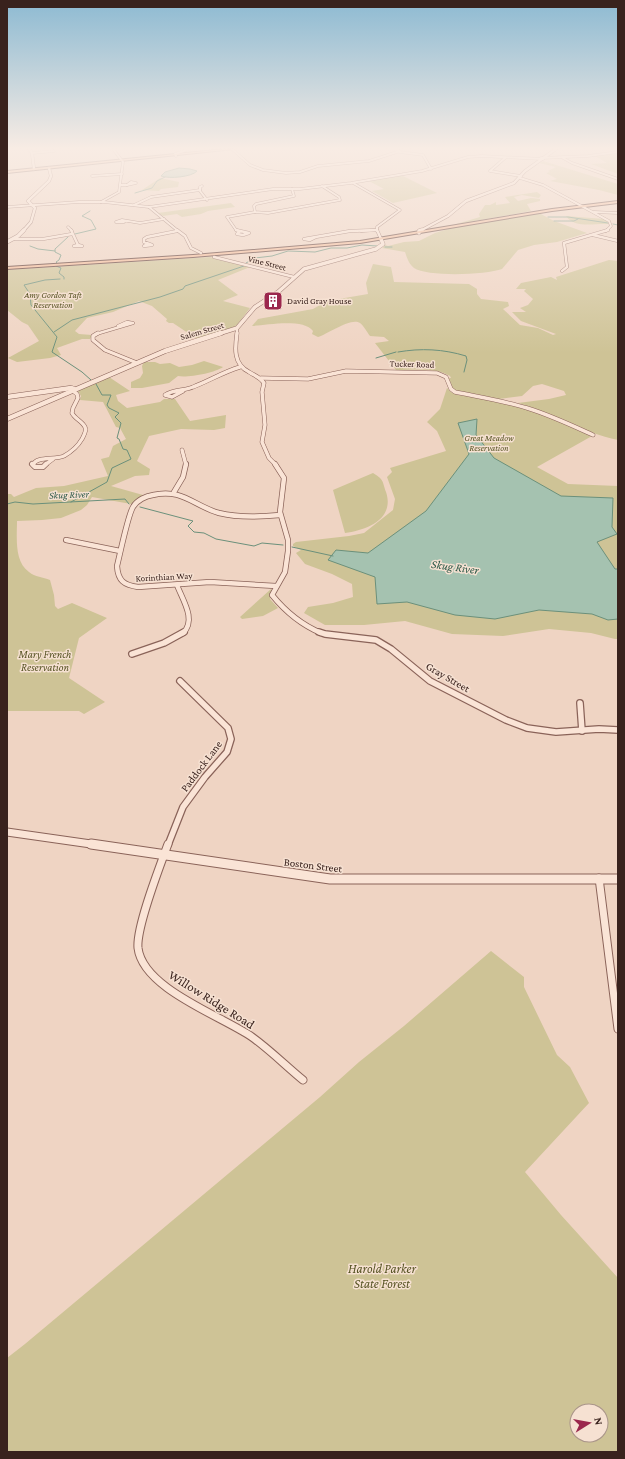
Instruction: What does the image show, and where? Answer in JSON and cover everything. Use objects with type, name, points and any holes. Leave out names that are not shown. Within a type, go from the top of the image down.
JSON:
[{"type":"main road","points":[[7,268],[259,251],[381,239],[512,217]]},
{"type":"street","points":[[7,242],[14,239],[31,222],[32,217]]},
{"type":"street","points":[[162,217],[188,241],[191,248],[201,253]]},
{"type":"street","points":[[227,217],[226,219],[239,232]]},
{"type":"street","points":[[381,239],[377,226],[391,217]]},
{"type":"street","points":[[419,233],[419,231],[446,217]]},
{"type":"street","points":[[562,270],[566,268],[567,265],[564,243],[608,230],[611,226],[608,220],[603,217]]},
{"type":"street","points":[[124,222],[142,223],[164,219]]},
{"type":"street","points":[[64,226],[72,230],[72,234],[78,241],[78,245]]},
{"type":"street","points":[[316,236],[350,231],[377,230]]},
{"type":"street","points":[[147,244],[144,240],[147,237],[177,231]]},
{"type":"street","points":[[14,239],[43,239],[72,234]]},
{"type":"street","points":[[593,234],[618,241]]},
{"type":"street","name":"Salem Street","points":[[7,419],[178,346],[237,328],[255,307],[278,292],[304,269],[376,249],[383,244],[381,239]]},
{"type":"street","name":"Vine Street","points":[[214,257],[294,277]]},
{"type":"street","points":[[118,326],[98,332],[93,337],[93,340],[105,350],[137,363]]},
{"type":"street","points":[[237,328],[234,347],[240,367],[245,372],[261,378],[264,384],[262,392],[265,425],[262,442],[269,458],[282,473],[284,481],[280,515],[288,540],[288,551],[285,572],[276,586]]},
{"type":"street","points":[[183,391],[207,382],[223,371],[240,367]]},
{"type":"street","name":"Tucker Road","points":[[261,378],[308,379],[347,371],[437,373],[446,377],[451,389],[455,392],[498,400],[528,408],[548,415],[593,435]]},
{"type":"street","points":[[7,397],[70,388],[77,394],[78,398],[73,408],[73,413],[76,418],[85,425],[86,430],[76,448],[66,455],[53,459],[37,460],[33,463],[33,465],[42,467],[53,459]]},
{"type":"street","points":[[182,450],[187,470],[174,492],[212,511],[223,514],[253,517],[280,515]]},
{"type":"street","name":"Korinthian Way","points":[[174,492],[156,494],[136,502],[130,512],[117,566],[118,576],[125,584],[144,587],[210,582],[276,586]]},
{"type":"street","points":[[66,540],[120,551]]},
{"type":"street","points":[[132,654],[176,638],[188,628],[188,616],[177,585]]},
{"type":"street","name":"Gray Street","points":[[276,586],[272,595],[281,606],[298,620],[317,632],[368,638],[384,644],[430,681],[506,720],[541,731],[618,730]]},
{"type":"street","name":"Paddock Lane","points":[[164,855],[184,806],[205,777],[227,752],[231,739],[231,733],[227,726],[180,681]]},
{"type":"street","points":[[580,703],[582,731]]},
{"type":"street","name":"Boston Street","points":[[7,832],[330,879],[618,878]]},
{"type":"street","name":"Willow Ridge Road","points":[[164,855],[139,931],[138,941],[140,957],[152,975],[170,990],[202,1010],[244,1032],[303,1080]]},
{"type":"street","points":[[599,878],[618,1029]]},
{"type":"green space","points":[[480,217],[497,217],[453,225]]},
{"type":"green space","points":[[516,217],[547,217],[587,233],[557,242],[534,245],[518,250],[502,269],[471,274],[443,274],[421,271],[411,265],[405,252],[382,248],[385,245],[388,246],[404,242],[419,241],[435,233],[448,229]]},
{"type":"green space","points":[[567,217],[604,219],[608,224],[580,224]]},
{"type":"green space","name":"Amy Gordon Taft Reservation","points":[[210,257],[250,267],[218,280],[238,295],[223,301],[250,308],[237,325],[232,328],[197,339],[173,323],[166,321],[167,319],[152,306],[139,301],[113,312],[87,318],[75,331],[79,334],[92,335],[90,339],[82,339],[57,348],[61,355],[50,358],[17,362],[8,358],[39,341],[28,325],[7,310],[7,270]]},
{"type":"green space","points":[[609,260],[618,261],[618,440],[592,433],[518,403],[566,395],[564,391],[542,384],[533,386],[522,396],[499,399],[455,391],[452,388],[449,378],[451,378],[450,376],[438,371],[396,370],[375,343],[389,341],[384,337],[370,336],[360,323],[351,322],[345,324],[318,337],[312,334],[313,331],[308,327],[293,323],[252,326],[258,319],[313,309],[327,301],[368,294],[366,283],[373,264],[391,267],[394,282],[469,284],[477,289],[477,294],[481,299],[508,302],[509,306],[503,309],[520,325],[538,328],[553,335],[556,334],[521,321],[512,312],[526,312],[520,308],[528,305],[533,299],[524,291],[526,289],[516,289],[521,283],[551,277],[557,280],[556,277]]},
{"type":"green space","points":[[204,361],[223,367],[201,374],[178,376],[169,383],[142,388],[131,388],[131,382],[140,378],[143,373],[142,366],[144,362],[155,362],[160,364],[170,363],[179,367]]},
{"type":"green space","name":"Mary French Reservation","points":[[109,377],[130,391],[116,395],[118,401],[127,408],[160,402],[164,399],[175,399],[190,421],[226,415],[225,428],[214,430],[181,429],[149,436],[137,461],[150,469],[149,475],[135,476],[111,486],[143,495],[131,504],[92,497],[87,505],[81,510],[61,518],[17,521],[17,549],[21,562],[24,568],[31,574],[50,580],[55,606],[58,609],[72,603],[107,618],[79,638],[69,678],[105,702],[84,714],[79,711],[7,711],[7,494],[11,494],[14,497],[36,488],[64,486],[108,476],[101,459],[109,457],[113,446],[126,439],[120,428],[116,427],[103,402],[80,400],[81,396],[78,391]]},
{"type":"green space","name":"Great Meadow Reservation","points":[[447,388],[451,392],[458,395],[493,399],[551,416],[592,436],[537,467],[568,484],[618,486],[618,639],[591,633],[549,629],[503,636],[452,634],[405,621],[364,625],[325,625],[304,613],[308,607],[333,603],[353,597],[352,584],[332,574],[305,564],[296,553],[301,550],[293,546],[293,544],[296,542],[364,533],[393,510],[395,499],[387,477],[392,472],[390,468],[446,451],[437,431],[427,422],[440,409]]},
{"type":"green space","points":[[373,473],[381,479],[386,492],[388,501],[383,516],[370,526],[345,533],[333,490]]},
{"type":"green space","points":[[271,589],[270,599],[278,608],[263,616],[242,619],[240,617]]},
{"type":"green space","name":"Harold Parker State Forest","points":[[491,951],[524,977],[524,987],[557,1055],[570,1067],[589,1103],[525,1172],[561,1215],[618,1278],[618,1452],[7,1452],[7,1358],[320,1097],[359,1062],[404,1026]]},
{"type":"water","points":[[477,419],[476,435],[494,458],[561,496],[613,498],[612,527],[617,534],[597,542],[615,569],[618,569],[618,619],[608,620],[592,614],[539,610],[495,619],[455,615],[407,602],[377,604],[375,577],[328,560],[336,550],[368,553],[426,511],[469,454],[458,423]]},
{"type":"waterway","points":[[75,234],[96,229],[91,220],[84,217]]},
{"type":"waterway","points":[[569,217],[608,223]]},
{"type":"waterway","points":[[554,221],[574,221],[578,219]]},
{"type":"waterway","points":[[613,224],[618,225]]},
{"type":"waterway","points":[[55,251],[55,249],[68,237]]},
{"type":"waterway","points":[[246,263],[255,258],[272,256],[288,251],[315,252],[331,248],[347,248],[362,245],[377,246]]},
{"type":"waterway","points":[[30,246],[38,249],[55,251]]},
{"type":"waterway","points":[[385,247],[392,247]]},
{"type":"waterway","points":[[55,251],[61,255],[59,260],[56,262],[57,263]]},
{"type":"waterway","points":[[56,266],[61,268],[59,273],[64,277],[64,279]]},
{"type":"waterway","points":[[54,332],[72,320],[160,297],[183,289],[185,286],[244,266]]},
{"type":"waterway","points":[[60,279],[45,280],[24,285],[30,294],[31,305],[57,337],[52,352],[82,372],[91,380]]},
{"type":"waterway","points":[[398,352],[432,350],[466,356],[467,360],[464,372]]},
{"type":"waterway","points":[[376,358],[396,352]]},
{"type":"waterway","points":[[71,502],[107,482],[112,468],[131,459],[127,450],[123,449],[119,439],[117,438],[121,423],[115,417],[119,413],[109,408],[107,405],[111,395],[102,395],[96,384]]},
{"type":"waterway","name":"Skug River","points":[[71,502],[125,499],[129,504]]},
{"type":"waterway","name":"Skug River","points":[[7,504],[15,502],[33,504],[71,502]]},
{"type":"waterway","name":"Skug River","points":[[140,507],[193,521],[188,526],[194,532],[204,533],[216,539],[254,546],[262,543],[283,545]]},
{"type":"waterway","name":"Skug River","points":[[292,547],[333,556]]},
{"type":"place","name":"David Gray House","points":[[273,301]]}]
